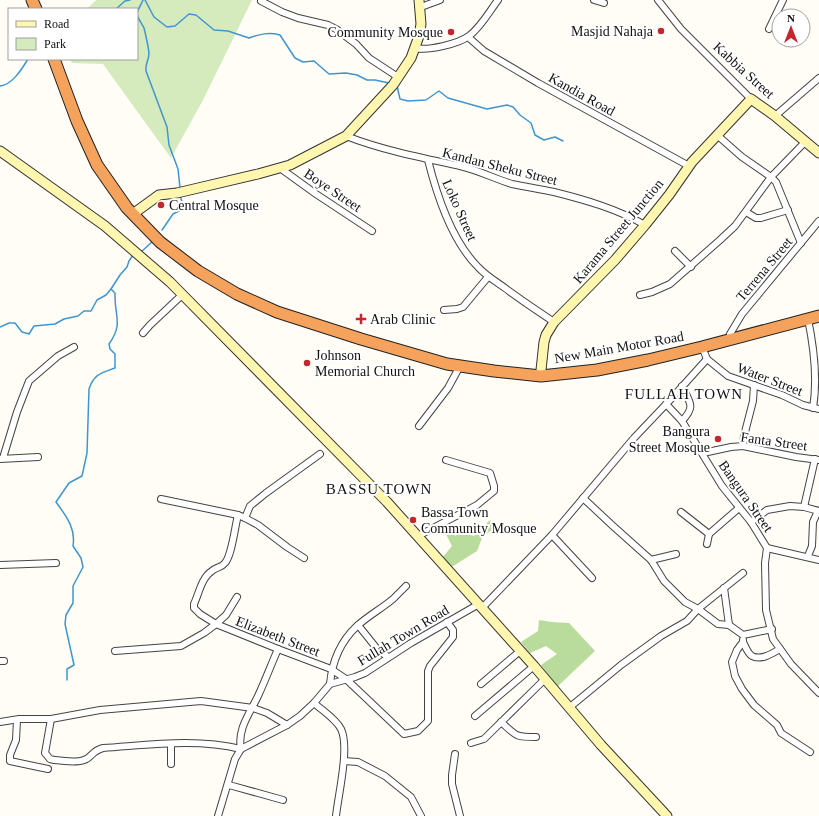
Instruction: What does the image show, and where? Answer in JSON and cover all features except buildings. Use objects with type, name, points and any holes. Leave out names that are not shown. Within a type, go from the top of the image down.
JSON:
[{"type":"highway","name":"New Main Motor Road","points":[[54,60],[77,121],[97,165],[127,208],[160,242],[198,272],[236,294],[277,312],[397,350],[460,366],[541,376],[597,370],[702,347],[819,316]]},
{"type":"highway","name":"New Main Motor Road","points":[[59,60],[82,119],[102,163],[130,204],[163,239],[200,268],[239,290],[279,307],[405,347],[448,358],[495,366],[541,370],[596,365],[646,355],[730,334],[819,309]]},
{"type":"street","points":[[137,211],[159,195],[177,193],[290,165],[346,136],[393,85],[411,58],[419,36],[420,3],[440,0]]},
{"type":"street","points":[[415,48],[421,49],[443,47],[468,37],[482,23],[498,0]]},
{"type":"street","points":[[594,0],[604,3]]},
{"type":"street","name":"Kabbia Street","points":[[658,0],[681,29],[751,99],[775,116],[819,153]]},
{"type":"street","points":[[770,29],[783,0]]},
{"type":"street","points":[[261,1],[282,12],[298,18],[328,25],[336,29],[356,44],[369,58],[398,77]]},
{"type":"street","name":"Kandia Road","points":[[468,37],[484,51],[538,83],[689,166]]},
{"type":"street","points":[[775,116],[819,78]]},
{"type":"street","name":"Karama Street Junction","points":[[541,370],[544,342],[546,335],[554,322],[605,271],[669,195],[689,166],[751,99]]},
{"type":"street","points":[[717,135],[742,157],[776,182],[801,243]]},
{"type":"street","name":"Kandan Sheku Street","points":[[346,136],[428,160],[461,166],[512,184],[553,192],[596,204],[627,215],[645,225]]},
{"type":"street","points":[[640,295],[652,292],[670,284],[691,267],[735,226],[771,177],[806,142]]},
{"type":"street","points":[[0,151],[105,226],[170,282],[387,502],[534,666],[601,745],[668,816]]},
{"type":"street","name":"Loko Street","points":[[428,160],[434,183],[453,230],[464,249],[477,266],[488,277],[554,322]]},
{"type":"street","name":"Boye Street","points":[[280,168],[372,231]]},
{"type":"street","points":[[746,212],[756,218],[761,218],[788,210]]},
{"type":"street","name":"Terrena Street","points":[[730,334],[742,314],[819,222]]},
{"type":"street","points":[[675,251],[691,267]]},
{"type":"street","points":[[444,310],[463,307],[488,277]]},
{"type":"street","points":[[144,333],[150,325],[182,295]]},
{"type":"street","points":[[808,319],[815,368],[816,408]]},
{"type":"street","points":[[38,457],[2,459],[29,381],[58,356],[74,346]]},
{"type":"street","name":"Water Street","points":[[702,347],[707,359],[728,376],[782,395],[803,405],[816,408]]},
{"type":"street","name":"Fullah Town Road","points":[[330,684],[365,673],[388,657],[447,622],[480,606],[552,535],[634,438],[707,359]]},
{"type":"street","points":[[420,426],[448,388],[460,366]]},
{"type":"street","points":[[743,446],[753,401],[754,385]]},
{"type":"street","points":[[682,386],[691,405],[690,413],[682,421]]},
{"type":"street","name":"Bangura Street","points":[[666,404],[682,421],[722,486],[751,522],[767,548],[766,610],[774,638],[780,650],[791,664],[819,693]]},
{"type":"street","name":"Fanta Street","points":[[702,453],[743,446],[796,457],[817,459]]},
{"type":"street","points":[[245,518],[250,506],[320,454]]},
{"type":"street","points":[[804,506],[817,459]]},
{"type":"street","points":[[418,536],[477,505],[494,491],[490,474],[446,460]]},
{"type":"street","points":[[583,498],[652,560],[664,580],[685,602],[698,609],[718,624],[729,625],[743,635],[772,628]]},
{"type":"street","points":[[161,499],[238,515],[258,525],[304,558]]},
{"type":"street","points":[[751,522],[767,510],[790,506],[804,506],[818,511],[813,522],[812,546],[808,556]]},
{"type":"street","points":[[707,544],[709,534],[739,508]]},
{"type":"street","points":[[681,512],[709,534]]},
{"type":"street","name":"Elizabeth Street","points":[[238,515],[229,556],[226,563],[220,568],[213,570],[206,575],[194,604],[194,608],[200,614],[216,624],[278,650],[331,669],[346,679],[389,719],[400,732],[404,734],[418,731],[428,721],[428,671],[430,666],[453,637],[453,630],[447,622]]},
{"type":"street","points":[[552,535],[592,578]]},
{"type":"street","points":[[767,548],[808,556],[819,560]]},
{"type":"street","points":[[652,560],[676,554]]},
{"type":"street","points":[[0,565],[56,563]]},
{"type":"street","points":[[570,708],[621,665],[661,636],[687,621],[698,609],[743,573]]},
{"type":"street","points":[[51,719],[45,753],[46,756],[54,760],[83,761],[96,750],[103,748],[186,742],[219,744],[241,749],[287,725],[300,716],[314,703],[330,684],[331,669],[338,652],[350,633],[358,625],[393,599],[406,586]]},
{"type":"street","points":[[724,588],[729,625]]},
{"type":"street","points":[[114,651],[181,646],[204,633],[216,624],[226,615],[237,597]]},
{"type":"street","points":[[358,625],[378,650],[388,657]]},
{"type":"street","points":[[743,635],[742,642],[732,662],[735,676],[742,689],[754,705],[777,725],[781,733],[810,752]]},
{"type":"street","points":[[742,642],[751,656],[754,657],[766,656],[780,650]]},
{"type":"street","points":[[218,816],[236,759],[241,749],[240,734],[245,720],[253,708],[278,650]]},
{"type":"street","points":[[481,684],[520,651]]},
{"type":"street","points":[[475,716],[534,666]]},
{"type":"street","points":[[471,743],[484,739],[545,679]]},
{"type":"street","points":[[0,722],[51,719],[100,710],[201,701],[253,708],[267,713],[287,725]]},
{"type":"street","points":[[314,703],[334,721],[341,730],[344,761],[336,816]]},
{"type":"street","points":[[17,720],[16,740],[10,755],[10,761],[48,769]]},
{"type":"street","points":[[501,722],[516,736],[536,737]]},
{"type":"street","points":[[171,744],[171,764]]},
{"type":"street","points":[[455,754],[452,784],[460,816]]},
{"type":"street","points":[[344,761],[358,762],[385,776],[411,797],[422,816]]},
{"type":"street","points":[[229,785],[283,800]]},
{"type":"green space","points":[[96,0],[252,0],[203,100],[171,158],[103,64],[72,63],[70,60],[138,60],[138,8],[88,8]]},
{"type":"green space","points":[[490,520],[496,526],[482,538],[477,551],[450,568],[442,558],[452,546],[444,530],[448,527],[455,536],[460,532],[474,536]]},
{"type":"green space","points":[[539,620],[569,623],[595,651],[557,687],[541,665],[557,654],[546,646],[530,653],[521,642],[538,631]]},
{"type":"waterway","points":[[117,8],[125,1],[130,0]]},
{"type":"waterway","points":[[138,11],[143,0]]},
{"type":"waterway","points":[[145,0],[154,17],[167,27],[175,26],[189,14],[196,15],[214,30],[228,31],[249,38],[264,34],[280,35],[295,58],[303,62],[314,61],[329,74],[346,73],[357,75],[367,80],[389,83]]},
{"type":"waterway","points":[[138,17],[144,28],[149,50],[146,71],[167,127],[169,145],[178,169],[180,188]]},
{"type":"waterway","points":[[0,86],[13,80],[27,60]]},
{"type":"waterway","points":[[397,86],[400,99],[408,101],[426,100],[439,91],[448,98],[487,109],[507,105],[513,107],[520,115],[531,123],[535,135],[544,140],[555,137],[563,141]]},
{"type":"waterway","points":[[162,230],[173,214],[181,210],[183,204],[180,196]]},
{"type":"waterway","points":[[141,252],[153,241]]},
{"type":"waterway","points":[[0,327],[9,323],[15,323],[22,332],[29,334],[34,326],[55,324],[64,319],[78,316],[84,311],[91,311],[97,300],[106,295],[111,289],[127,267],[133,255]]},
{"type":"waterway","points":[[67,680],[67,669],[74,665],[65,624],[66,615],[73,603],[73,586],[83,567],[81,558],[73,546],[74,540],[72,528],[56,502],[69,483],[82,476],[87,453],[89,389],[91,384],[96,377],[115,368],[115,354],[110,349],[109,344],[114,337],[117,325],[115,293],[111,289]]},
{"type":"place","name":"Masjid Nahaja","points":[[661,31]]},
{"type":"place","name":"Community Mosque","points":[[451,32]]},
{"type":"place","name":"Central Mosque","points":[[161,205]]},
{"type":"place","name":"Arab Clinic","points":[[361,319]]},
{"type":"place","name":"Johnson Memorial Church","points":[[307,363]]},
{"type":"place","name":"Bangura Street Mosque","points":[[718,439]]},
{"type":"place","name":"Bassa Town Community Mosque","points":[[413,520]]},
{"type":"district","name":"FULLAH TOWN","points":[[684,394]]},
{"type":"district","name":"BASSU TOWN","points":[[379,489]]}]
